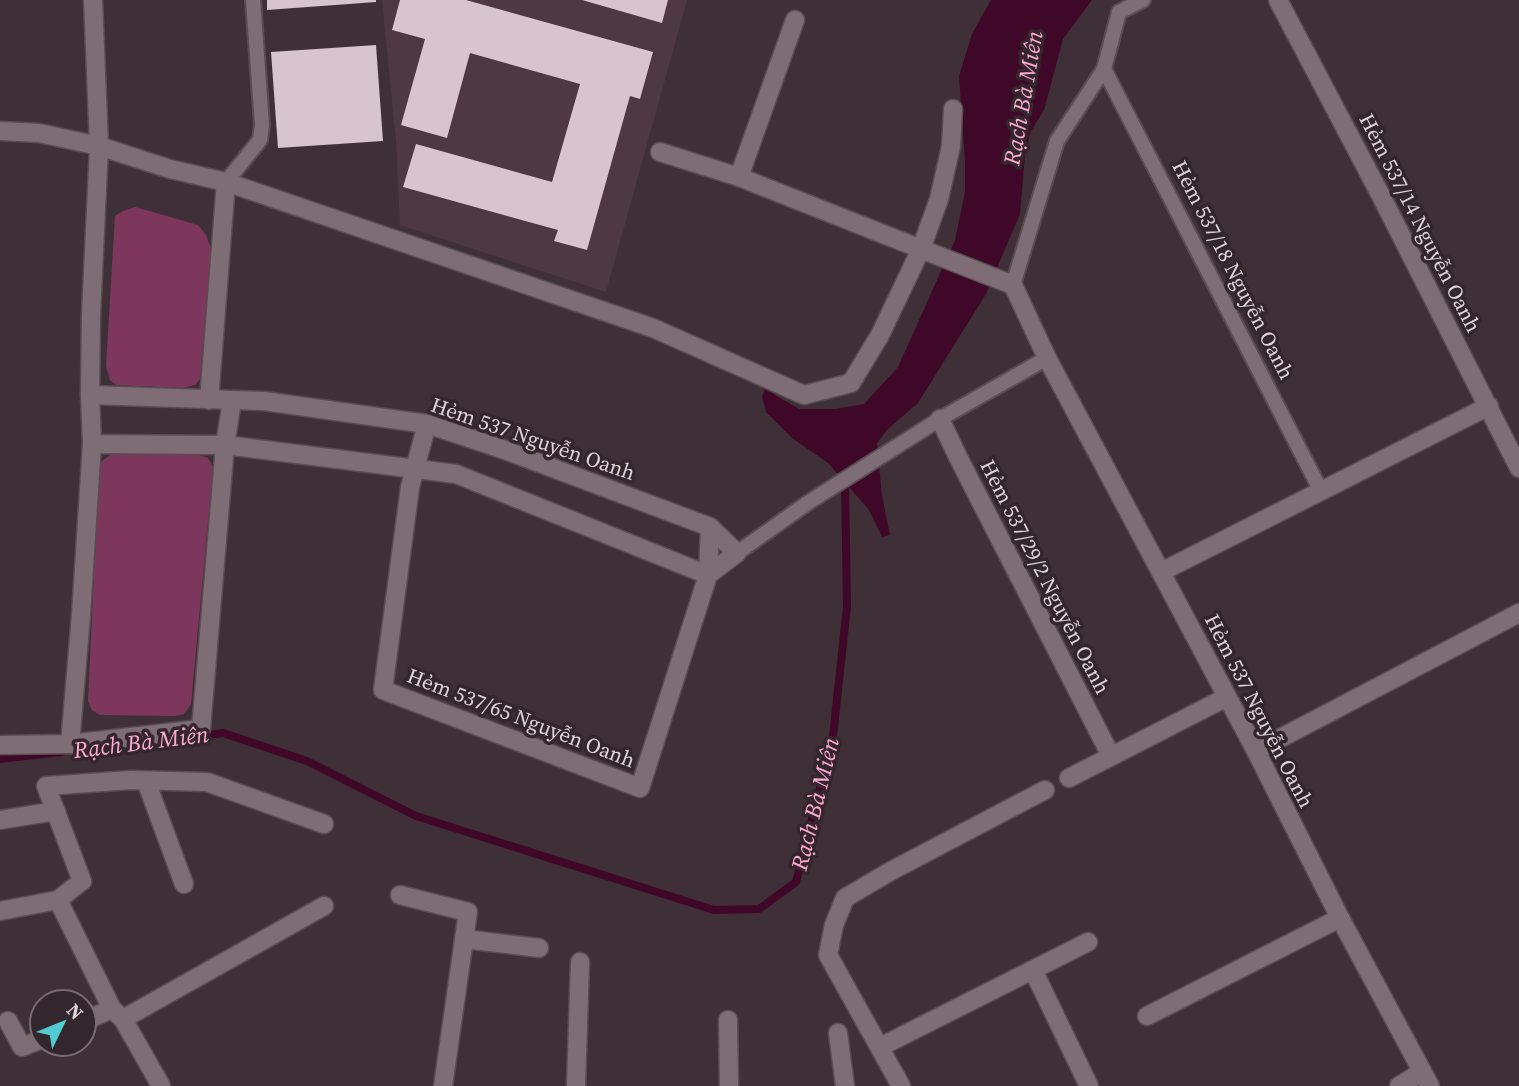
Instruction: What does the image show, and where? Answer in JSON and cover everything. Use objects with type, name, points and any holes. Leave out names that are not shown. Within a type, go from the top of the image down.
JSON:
[{"type":"street","points":[[70,744],[92,444],[91,314],[99,146],[93,0]]},
{"type":"street","name":"Hẻm 537/14 Nguyễn Oanh","points":[[1278,0],[1519,468]]},
{"type":"street","points":[[739,177],[795,20]]},
{"type":"street","points":[[0,131],[39,132],[226,182],[653,328],[804,395],[851,383],[929,252],[951,146],[953,109]]},
{"type":"street","points":[[660,152],[739,177],[1005,282]]},
{"type":"street","points":[[209,400],[226,182]]},
{"type":"street","name":"Hẻm 537 Nguyễn Oanh","points":[[1005,282],[1227,696],[1426,1079]]},
{"type":"street","name":"Hẻm 537 Nguyễn Oanh","points":[[90,395],[264,401],[427,424],[502,449],[710,527],[737,553]]},
{"type":"street","points":[[0,746],[70,744],[201,729],[225,446],[232,401]]},
{"type":"street","points":[[1161,572],[1489,406]]},
{"type":"street","name":"Hẻm 537/29/2 Nguyễn Oanh","points":[[934,423],[958,457],[1111,756]]},
{"type":"street","name":"Hẻm 537/65 Nguyễn Oanh","points":[[427,424],[410,487],[383,690],[640,788],[708,575],[710,527]]},
{"type":"street","points":[[92,444],[225,446],[456,474],[708,575],[737,553]]},
{"type":"street","points":[[1256,751],[1519,613]]},
{"type":"street","points":[[1069,778],[1227,696]]},
{"type":"street","points":[[0,911],[58,901],[82,881],[47,786],[131,780],[207,782],[324,824]]},
{"type":"street","points":[[146,781],[184,884]]},
{"type":"street","points":[[901,1086],[828,955],[834,925],[845,898],[1045,790]]},
{"type":"street","points":[[0,820],[56,811]]},
{"type":"street","points":[[400,895],[468,912],[443,1086]]},
{"type":"street","points":[[58,901],[117,1014],[161,1086]]},
{"type":"street","points":[[98,1018],[117,1014],[324,906]]},
{"type":"street","points":[[1147,1016],[1340,918]]},
{"type":"street","points":[[464,939],[539,948]]},
{"type":"street","points":[[880,1047],[1088,942]]},
{"type":"street","points":[[576,1086],[580,962]]},
{"type":"street","points":[[1033,970],[1089,1086]]},
{"type":"street","points":[[728,1020],[729,1086]]},
{"type":"street","points":[[8,1021],[22,1047],[28,1045]]},
{"type":"street","points":[[838,1033],[845,1086]]},
{"type":"street","points":[[1399,1086],[1426,1079]]},
{"type":"lane","points":[[226,182],[260,140],[262,125],[253,0]]},
{"type":"lane","points":[[1005,282],[1058,141],[1104,69],[1119,12],[1143,0]]},
{"type":"lane","name":"Hẻm 537/18 Nguyễn Oanh","points":[[1104,69],[1321,491]]},
{"type":"lane","points":[[737,553],[809,502],[934,423],[1047,358]]},
{"type":"shaded area","points":[[382,0],[687,0],[606,292],[400,225],[396,141]]},
{"type":"shaded area","points":[[135,207],[198,225],[206,235],[211,249],[200,379],[195,385],[183,388],[116,385],[110,380],[106,366],[115,216]]},
{"type":"shaded area","points":[[112,454],[199,455],[208,458],[213,467],[191,704],[184,714],[100,715],[92,710],[88,701],[99,469],[103,460]]},
{"type":"water","points":[[991,0],[1092,0],[1063,39],[1044,110],[1030,133],[1025,155],[1020,214],[986,294],[918,403],[888,429],[877,443],[882,496],[890,535],[882,537],[869,510],[828,463],[792,438],[766,412],[762,396],[765,389],[799,409],[835,409],[864,404],[898,367],[955,240],[965,192],[959,76],[972,34]]},
{"type":"building","points":[[267,0],[376,0],[376,2],[267,10]]},
{"type":"building","points":[[400,0],[466,0],[653,52],[640,99],[630,96],[587,250],[554,241],[558,230],[403,187],[416,144],[552,182],[580,84],[470,53],[447,138],[401,125],[425,39],[392,30]]},
{"type":"building","points":[[582,0],[668,0],[662,23]]},
{"type":"building","points":[[376,45],[383,141],[278,148],[271,52]]},
{"type":"waterway","name":"Rạch Bà Miên","points":[[199,736],[223,733],[307,761],[416,816],[714,910],[759,909],[796,882],[833,736],[847,607],[845,478]]},
{"type":"waterway","name":"Rạch Bà Miên","points":[[0,759],[61,752]]}]
